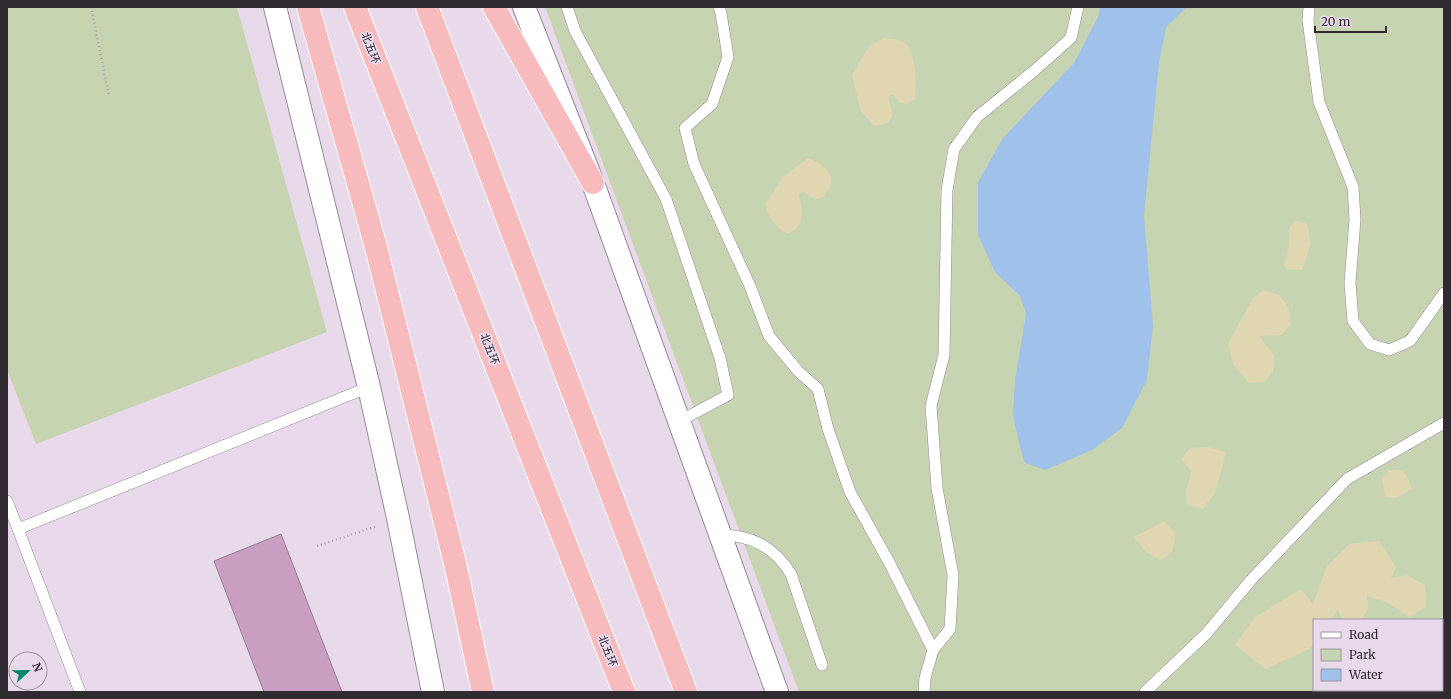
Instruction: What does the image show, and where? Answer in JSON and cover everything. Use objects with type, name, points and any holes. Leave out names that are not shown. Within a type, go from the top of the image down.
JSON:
[{"type":"highway","points":[[308,7],[378,254],[455,563],[483,692]]},
{"type":"highway","name":"北五环","points":[[355,7],[624,692]]},
{"type":"highway","points":[[427,7],[686,692]]},
{"type":"highway","points":[[494,7],[593,183]]},
{"type":"street","points":[[275,7],[369,387],[398,518],[433,692]]},
{"type":"street","points":[[524,7],[593,183],[678,422],[777,692]]},
{"type":"lane","points":[[567,7],[575,31],[666,199],[720,358],[728,395],[678,422]]},
{"type":"lane","points":[[719,7],[728,57],[712,104],[685,128],[694,164],[750,286],[769,336],[798,371],[818,389],[828,429],[850,492],[890,564],[933,650]]},
{"type":"lane","points":[[924,692],[925,678],[933,650],[950,629],[953,574],[937,488],[931,406],[944,355],[947,190],[954,149],[977,117],[1035,70],[1071,38],[1078,7]]},
{"type":"lane","points":[[1309,7],[1308,20],[1319,102],[1353,187],[1355,219],[1350,283],[1353,321],[1370,344],[1389,350],[1410,341],[1444,293]]},
{"type":"lane","points":[[18,529],[369,387]]},
{"type":"lane","points":[[1145,692],[1206,634],[1251,580],[1348,479],[1444,423]]},
{"type":"lane","points":[[7,501],[80,692]]},
{"type":"lane","points":[[720,535],[737,536],[753,540],[775,554],[784,563],[791,574],[822,665]]},
{"type":"path","points":[[91,7],[109,96]]},
{"type":"path","points":[[317,546],[398,518]]},
{"type":"green space","points":[[7,7],[237,7],[327,332],[36,444],[7,370]]},
{"type":"green space","points":[[545,7],[1444,7],[1444,676],[1443,677],[1443,619],[1313,619],[1313,691],[1420,691],[799,692]]},
{"type":"sand","points":[[885,38],[901,41],[906,44],[912,54],[915,70],[915,99],[907,104],[900,103],[892,94],[888,97],[893,114],[888,123],[874,126],[860,110],[852,75],[869,46]]},
{"type":"sand","points":[[808,158],[821,165],[828,171],[832,180],[831,185],[824,197],[815,199],[804,192],[799,194],[802,212],[801,222],[788,234],[773,222],[765,205],[783,177]]},
{"type":"sand","points":[[1296,220],[1307,224],[1311,243],[1302,270],[1287,269],[1284,265],[1288,251],[1290,227]]},
{"type":"sand","points":[[1264,290],[1279,295],[1289,308],[1290,324],[1282,335],[1259,336],[1274,355],[1273,371],[1265,382],[1249,383],[1233,364],[1228,343],[1254,297]]},
{"type":"sand","points":[[1209,447],[1226,453],[1215,493],[1203,509],[1187,504],[1186,491],[1191,471],[1181,459],[1190,448]]},
{"type":"sand","points":[[1389,470],[1402,470],[1407,476],[1412,489],[1396,498],[1385,497],[1382,479]]},
{"type":"sand","points":[[1164,521],[1176,534],[1172,552],[1161,560],[1146,552],[1134,537]]},
{"type":"sand","points":[[1379,541],[1396,567],[1391,578],[1407,575],[1425,585],[1426,607],[1410,617],[1384,601],[1367,596],[1368,609],[1363,619],[1342,619],[1338,610],[1331,619],[1313,619],[1313,646],[1266,669],[1235,645],[1255,617],[1301,589],[1313,604],[1327,566],[1349,544]]},
{"type":"water","points":[[1100,7],[1187,7],[1166,27],[1159,63],[1144,216],[1153,326],[1147,380],[1122,428],[1092,450],[1045,470],[1025,463],[1020,447],[1013,415],[1015,381],[1026,313],[1020,296],[995,272],[978,235],[978,182],[1003,138],[1074,63],[1098,17]]},
{"type":"building","points":[[281,534],[342,692],[264,692],[214,561]]}]
